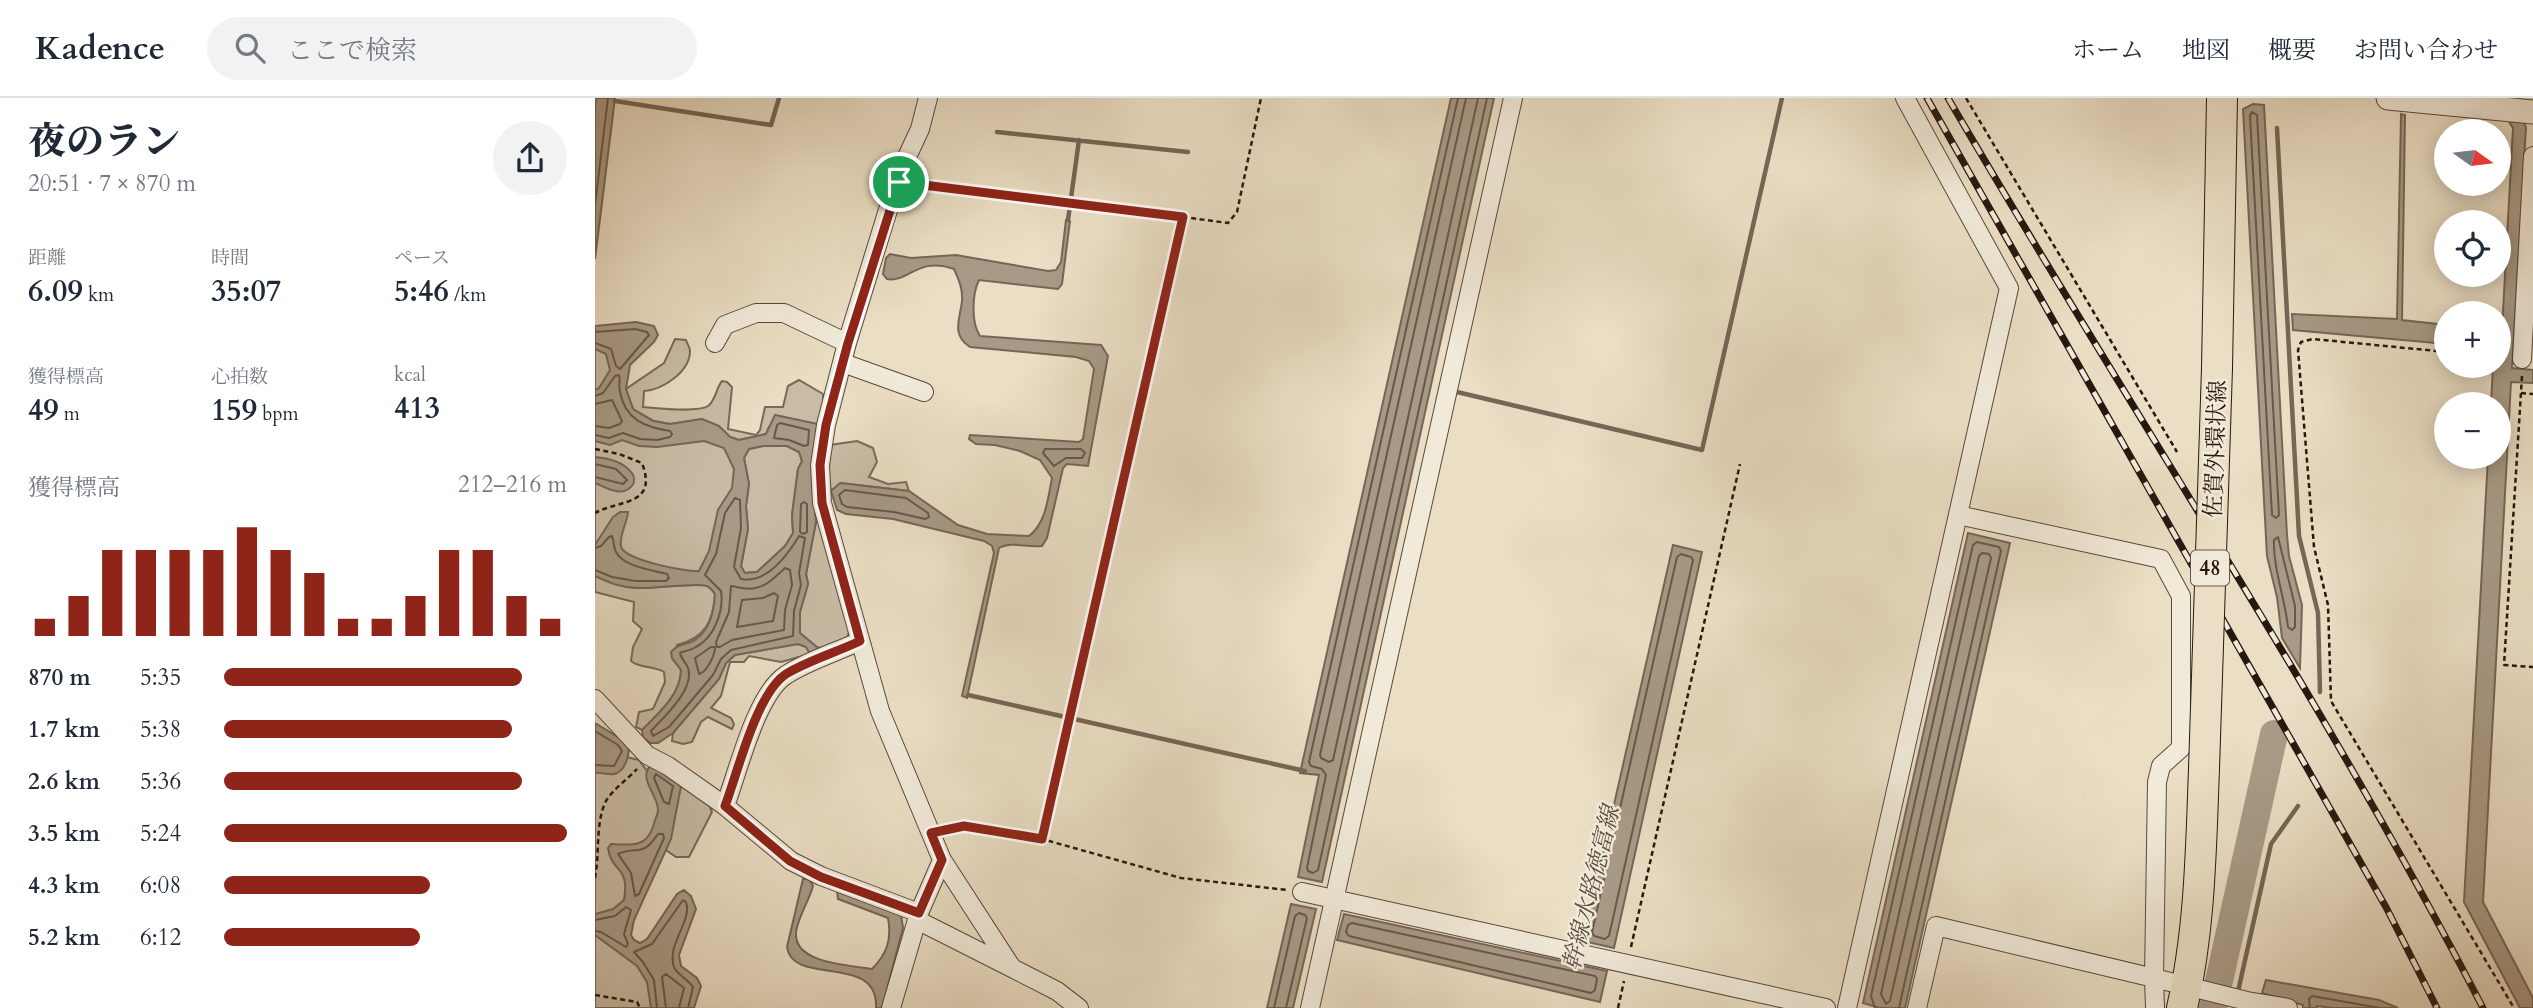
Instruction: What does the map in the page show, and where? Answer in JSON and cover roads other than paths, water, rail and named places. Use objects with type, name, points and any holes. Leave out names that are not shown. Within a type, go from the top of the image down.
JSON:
[{"type":"main road","name":"佐賀外環状線","points":[[2190,994],[2200,881],[2204,769],[2217,368],[2222,98]]},
{"type":"street","points":[[928,98],[920,129],[899,174],[899,182],[848,343],[826,425],[820,465],[822,503],[880,711],[942,860],[1012,968]]},
{"type":"street","points":[[1310,1008],[1327,934],[1321,900],[1513,98]]},
{"type":"street","points":[[1847,1008],[2009,288],[1905,98]]},
{"type":"street","points":[[2388,98],[2528,111]]},
{"type":"street","points":[[2522,359],[2533,156]]},
{"type":"street","points":[[715,343],[725,325],[756,313],[784,313],[848,343]]},
{"type":"street","points":[[843,363],[924,392]]},
{"type":"street","points":[[1958,515],[2161,559],[2181,596],[2181,748],[2161,766],[2157,782],[2155,1008]]},
{"type":"street","points":[[725,806],[752,729],[768,693],[785,675],[860,641]]},
{"type":"street","points":[[595,699],[647,755],[668,766],[725,806],[790,861],[821,877],[918,916],[1057,991],[1079,1008]]},
{"type":"street","points":[[891,1008],[918,916],[942,860]]},
{"type":"street","points":[[1321,900],[1826,1008]]},
{"type":"street","points":[[1917,1008],[1936,926],[2154,978],[2190,994],[2288,1008]]},
{"type":"water","points":[[596,98],[615,98],[595,259],[595,108]]},
{"type":"water","points":[[1451,98],[1494,98],[1322,882],[1298,877],[1319,775],[1300,773]]},
{"type":"water","points":[[2494,98],[2511,98],[2526,127],[2512,368],[2533,370],[2533,383],[2511,382],[2510,392],[2492,392],[2492,378],[2511,378],[2511,301],[2504,301],[2504,287],[2511,287],[2511,210],[2509,210],[2513,128],[2511,119],[2507,119]]},
{"type":"water","points":[[2253,104],[2264,105],[2287,535],[2289,556],[2302,605],[2300,668],[2282,638],[2277,597],[2267,556],[2243,109]]},
{"type":"water","points":[[2401,114],[2405,115],[2402,320],[2434,324],[2434,343],[2293,330],[2292,314],[2397,319]]},
{"type":"water","points":[[1066,220],[1070,221],[1062,284],[1058,289],[979,280],[975,293],[973,308],[980,336],[1101,345],[1108,356],[1088,466],[1067,464],[1063,468],[1047,538],[1042,546],[1009,545],[999,548],[967,698],[962,696],[994,553],[992,546],[984,541],[893,519],[846,514],[837,510],[831,491],[840,483],[909,491],[958,525],[987,534],[1029,536],[1035,531],[1045,510],[1052,478],[1040,460],[1020,451],[976,444],[969,439],[970,435],[1079,442],[1083,439],[1094,369],[1089,361],[1076,357],[970,347],[960,337],[958,326],[962,292],[954,269],[931,266],[895,279],[887,279],[883,274],[886,258],[890,254],[911,258],[956,255],[1048,271],[1056,270],[1061,262]]},
{"type":"water","points":[[636,322],[654,326],[658,335],[630,365],[626,389],[633,409],[653,421],[670,424],[702,419],[719,426],[730,437],[739,440],[766,434],[775,415],[818,424],[813,488],[816,522],[806,574],[808,584],[800,612],[800,633],[818,648],[827,647],[810,654],[806,647],[798,644],[735,655],[726,663],[719,679],[673,733],[658,743],[650,743],[643,737],[642,730],[668,703],[680,679],[681,670],[671,652],[702,634],[712,615],[715,594],[702,585],[631,588],[595,576],[595,545],[613,517],[620,512],[628,512],[621,542],[624,551],[656,564],[699,571],[709,551],[718,510],[732,488],[734,469],[724,448],[704,441],[657,447],[639,446],[622,440],[610,445],[595,441],[595,390],[610,370],[606,354],[595,349],[595,326]],"holes":[[[787,446],[799,452],[802,461],[798,469],[792,515],[793,533],[785,546],[757,572],[745,573],[741,566],[748,529],[746,506],[749,484],[744,458],[749,449]]]},
{"type":"water","points":[[595,457],[615,461],[628,469],[634,480],[631,486],[620,491],[595,483]]},
{"type":"water","points":[[2487,469],[2506,469],[2483,902],[2533,998],[2533,1008],[2520,1008],[2464,902]]},
{"type":"water","points":[[1968,533],[2010,543],[1905,1008],[1880,1008],[1863,1003]]},
{"type":"water","points":[[1673,545],[1702,552],[1614,948],[1583,941]]},
{"type":"water","points":[[595,723],[623,740],[629,747],[626,763],[618,773],[595,773]]},
{"type":"water","points":[[651,765],[659,765],[681,786],[671,839],[634,920],[631,935],[640,943],[647,939],[677,894],[684,890],[691,896],[696,909],[679,955],[681,966],[697,978],[701,986],[694,1008],[651,1008],[647,982],[637,966],[595,935],[595,914],[613,909],[624,900],[625,881],[608,848],[611,844],[631,845],[642,842],[653,827],[658,811],[646,776]]},
{"type":"water","points":[[803,879],[809,879],[813,886],[796,932],[798,943],[813,957],[872,969],[887,946],[888,918],[838,899],[837,891],[901,915],[903,928],[882,1008],[876,1008],[873,991],[864,980],[803,966],[792,959],[787,947]]},
{"type":"water","points":[[1291,904],[1316,909],[1293,1008],[1267,1008]]},
{"type":"water","points":[[1344,914],[1607,971],[1600,1002],[1337,940]]},
{"type":"water","points":[[2266,980],[2379,1000],[2398,1008],[2303,1008],[2303,1005],[2262,993]]},
{"type":"waterway","points":[[615,101],[771,125],[779,98]]},
{"type":"waterway","points":[[1457,392],[1702,450],[1782,98]]},
{"type":"waterway","points":[[2277,128],[2299,536],[2318,613],[2320,692]]},
{"type":"waterway","points":[[997,132],[1188,152]]},
{"type":"waterway","points":[[1068,220],[1079,140]]},
{"type":"waterway","points":[[968,695],[1305,771]]},
{"type":"waterway","points":[[2213,1008],[2274,734]]},
{"type":"waterway","points":[[2237,996],[2271,844],[2298,806]]},
{"type":"railway","points":[[1927,98],[2387,909],[2437,1008]]},
{"type":"railway","points":[[1948,98],[2289,663],[2421,892],[2483,1008]]},
{"type":"water label","name":"幹線水路徳富線","points":[[1591,888]]}]
